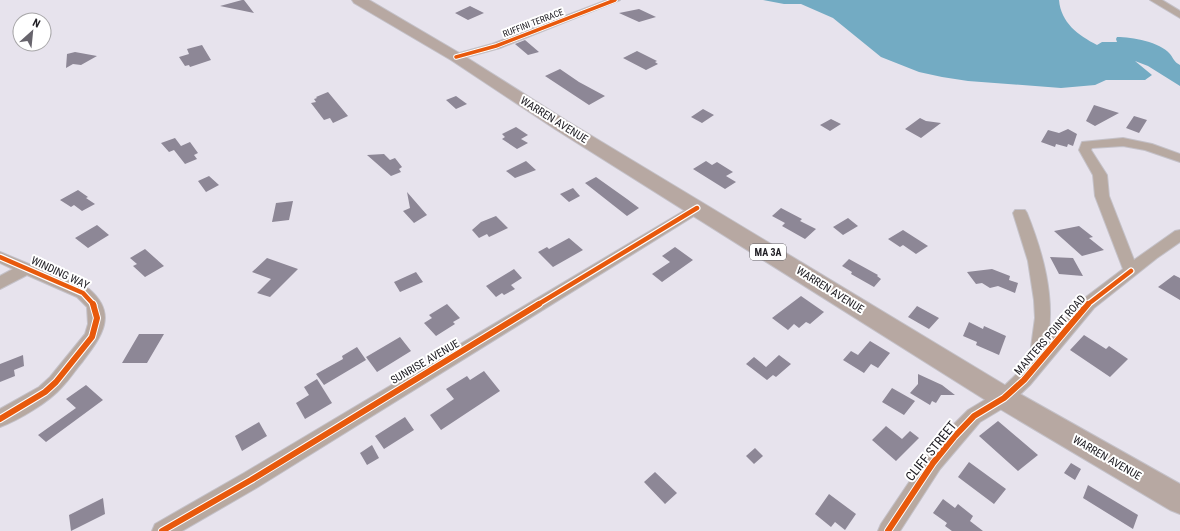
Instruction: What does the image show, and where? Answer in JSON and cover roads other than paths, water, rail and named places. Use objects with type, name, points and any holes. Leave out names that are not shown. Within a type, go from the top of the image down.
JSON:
[{"type":"main road","name":"WARREN AVENUE","points":[[359,0],[456,57],[529,105],[1004,398],[1180,500]]},
{"type":"street","name":"RUFFINI TERRACE","points":[[456,57],[496,46],[615,0]]},
{"type":"street","points":[[1155,0],[1180,15]]},
{"type":"street","points":[[1131,271],[1102,196],[1100,175],[1087,156],[1085,147],[1091,144],[1122,142],[1148,147],[1180,158]]},
{"type":"street","name":"SUNRISE AVENUE","points":[[162,531],[251,480],[697,208]]},
{"type":"street","points":[[1020,213],[1031,248],[1042,299],[1042,322],[1037,363]]},
{"type":"street","name":"MANTERS POINT ROAD","points":[[1004,398],[1024,380],[1088,304],[1152,254],[1180,235]]},
{"type":"street","name":"WINDING WAY","points":[[0,257],[64,284],[89,298],[96,308],[97,320],[94,333],[87,344],[56,382],[32,402],[0,419]]},
{"type":"street","points":[[0,283],[27,268]]},
{"type":"street","name":"CLIFF STREET","points":[[888,531],[933,462],[954,437],[974,416],[1004,398]]},
{"type":"water","points":[[763,0],[1059,0],[1060,8],[1067,22],[1083,37],[1097,45],[1102,42],[1117,42],[1117,37],[1123,37],[1138,39],[1160,46],[1170,54],[1175,62],[1180,65],[1180,86],[1148,66],[1135,61],[1152,75],[1145,80],[1106,80],[1095,85],[1061,88],[968,81],[942,77],[919,72],[881,57],[833,18],[801,4],[784,4]]}]
